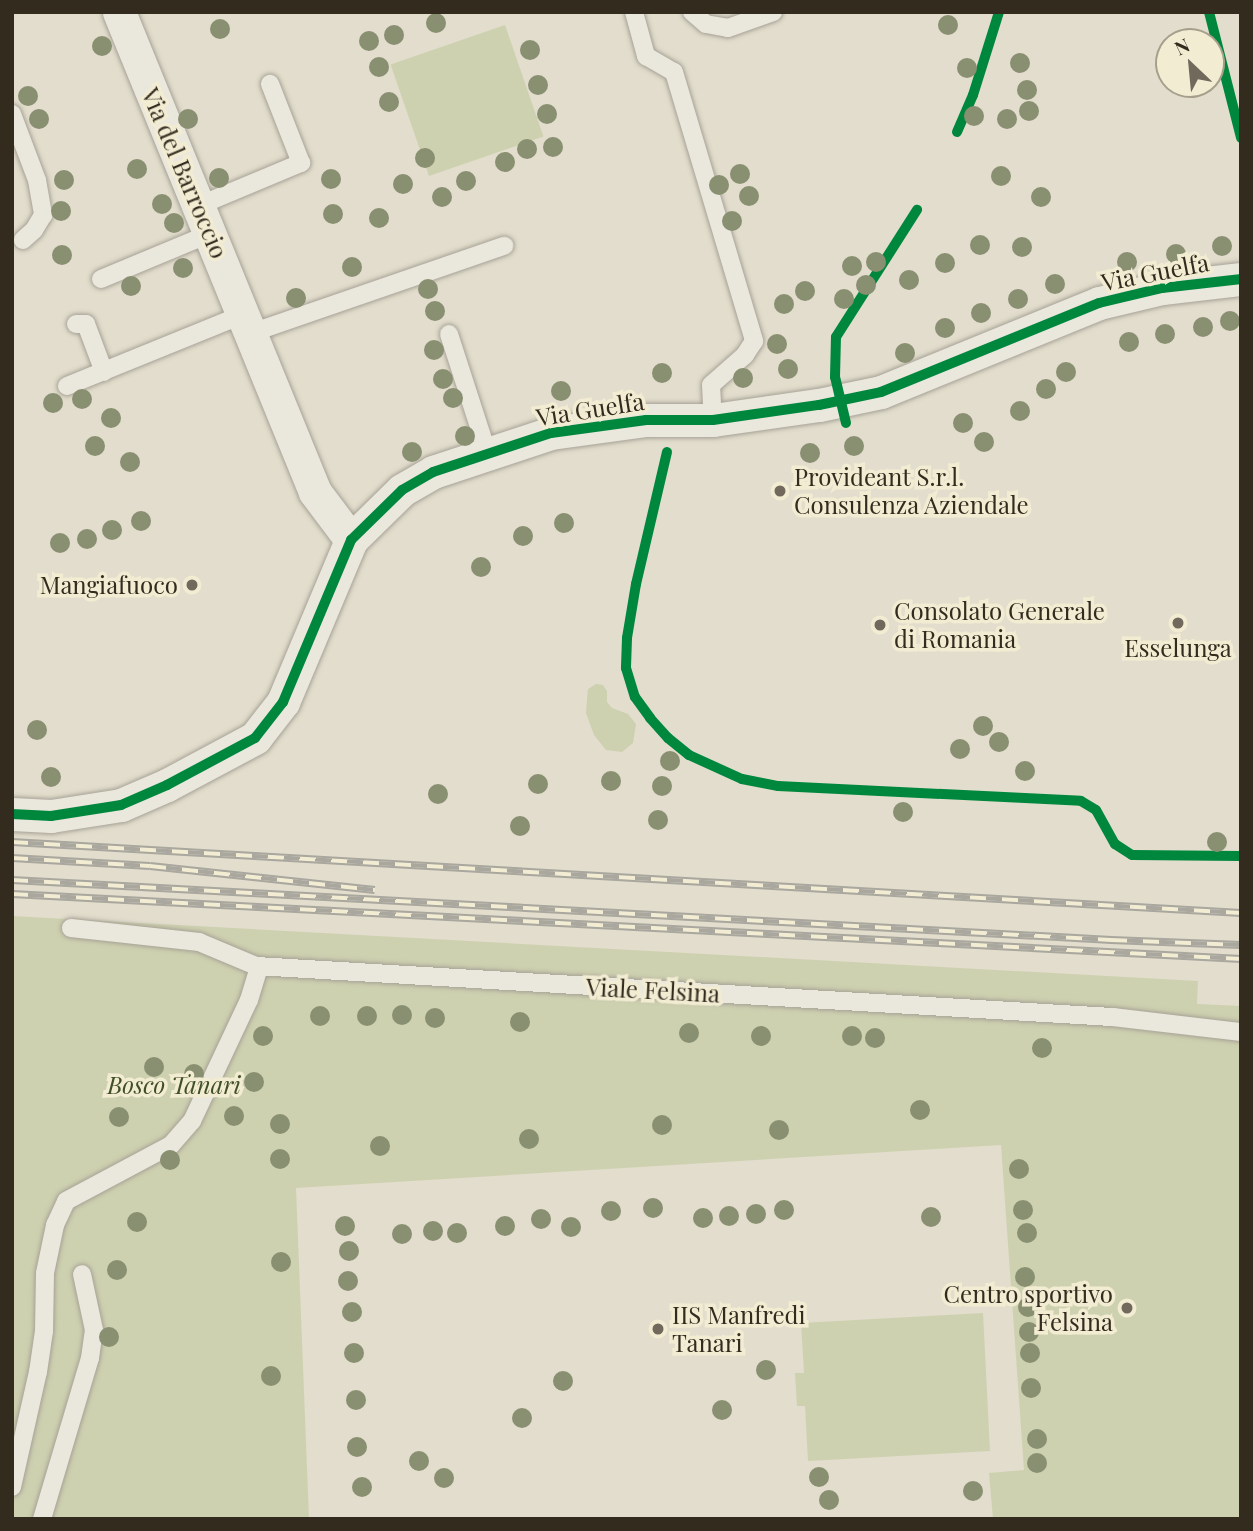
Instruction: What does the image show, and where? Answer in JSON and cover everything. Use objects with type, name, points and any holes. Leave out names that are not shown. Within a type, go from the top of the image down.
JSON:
[{"type":"street","name":"Via del Barroccio","points":[[119,12],[315,492],[351,540]]},
{"type":"street","name":"Via Guelfa","points":[[12,814],[51,817],[121,806],[167,786],[255,738],[283,702],[351,540],[402,490],[433,472],[487,452],[564,431],[646,420],[713,420],[819,405],[881,392],[1099,303],[1162,288],[1241,279]]},
{"type":"lane","points":[[634,12],[646,56],[674,72],[754,341],[745,355],[710,385],[713,420]]},
{"type":"lane","points":[[692,12],[706,24],[728,28],[773,12]]},
{"type":"lane","points":[[101,279],[301,163],[270,84]]},
{"type":"lane","points":[[14,122],[37,180],[43,215],[34,230],[23,240]]},
{"type":"lane","points":[[67,386],[248,323],[504,246]]},
{"type":"lane","points":[[76,324],[86,324],[104,372]]},
{"type":"lane","points":[[449,334],[487,452]]},
{"type":"lane","name":"Viale Felsina","points":[[71,928],[198,942],[259,967],[1113,1017],[1241,1032]]},
{"type":"lane","points":[[12,1487],[38,1372],[44,1331],[45,1273],[55,1225],[66,1201],[171,1145],[192,1121],[249,1000],[259,967]]},
{"type":"lane","points":[[42,1519],[90,1358],[94,1330],[82,1274]]},
{"type":"green space","points":[[505,25],[543,137],[429,176],[391,64]]},
{"type":"green space","points":[[596,684],[603,685],[607,691],[607,702],[612,708],[628,714],[636,724],[633,743],[622,752],[606,750],[594,735],[586,713],[588,689]]},
{"type":"green space","name":"Bosco Tanari","points":[[12,916],[1198,981],[1197,1004],[1241,1006],[1241,1519],[993,1519],[989,1473],[1024,1470],[1001,1145],[296,1188],[309,1519],[12,1519]]},
{"type":"green space","points":[[983,1313],[990,1451],[808,1461],[805,1406],[797,1406],[795,1373],[804,1373],[801,1323]]},
{"type":"railway","points":[[12,842],[1241,913]]},
{"type":"railway","points":[[12,858],[150,866],[375,890]]},
{"type":"railway","points":[[12,880],[1241,945]]},
{"type":"railway","points":[[12,894],[1241,959]]},
{"type":"cycle path","points":[[957,132],[973,95],[999,12]]},
{"type":"cycle path","points":[[1209,12],[1241,138]]},
{"type":"cycle path","points":[[846,423],[835,377],[836,337],[917,210]]},
{"type":"cycle path","points":[[12,814],[51,816],[121,805],[167,785],[255,738],[283,702],[351,540],[402,490],[433,472],[551,433],[646,420],[713,420],[819,405],[881,392],[1099,303],[1162,288],[1241,279]]},
{"type":"cycle path","points":[[667,452],[636,584],[627,638],[626,668],[635,697],[650,718],[668,738],[689,755],[742,779],[778,786],[1081,801],[1096,810],[1115,844],[1132,855],[1241,856]]},
{"type":"place","name":"Provideant S.r.l. Consulenza Aziendale","points":[[780,491]]},
{"type":"place","name":"Mangiafuoco","points":[[192,585]]},
{"type":"place","name":"Esselunga","points":[[1178,623]]},
{"type":"place","name":"Consolato Generale di Romania","points":[[880,625]]},
{"type":"place","name":"Centro sportivo Felsina","points":[[1127,1308]]},
{"type":"place","name":"IIS Manfredi Tanari","points":[[658,1329]]}]
